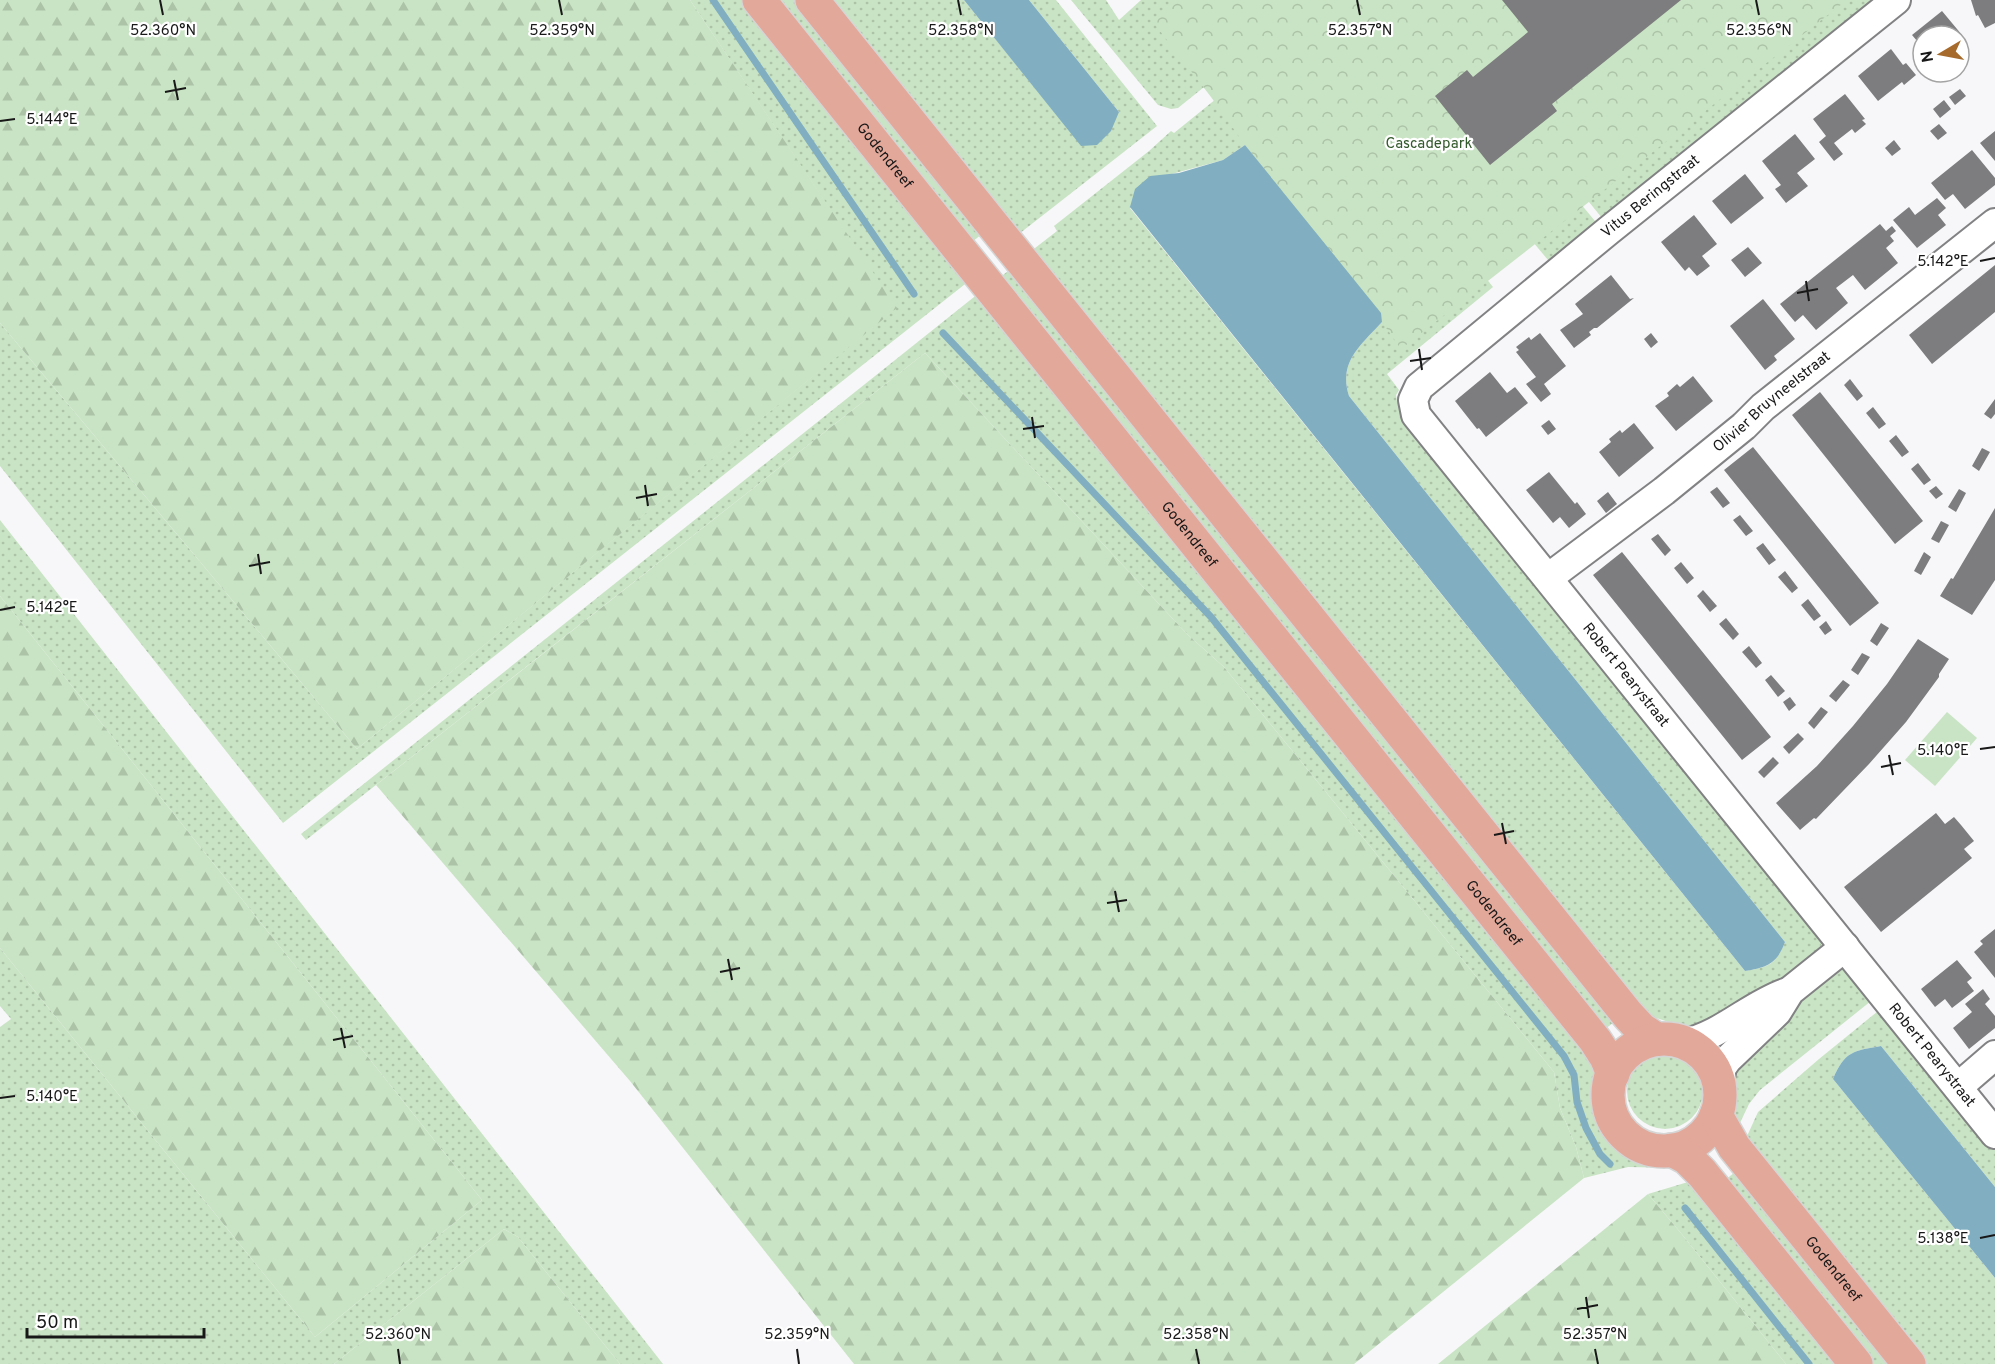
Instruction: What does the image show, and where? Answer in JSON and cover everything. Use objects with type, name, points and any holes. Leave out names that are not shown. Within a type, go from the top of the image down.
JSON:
[{"type":"main road","name":"Godendreef","points":[[759,0],[1595,1040],[1613,1074]]},
{"type":"main road","points":[[812,0],[1628,1015],[1641,1029],[1697,1049],[1707,1058],[1715,1070],[1719,1083],[1720,1105],[1716,1115],[1709,1128],[1699,1139],[1672,1150],[1658,1150],[1644,1147],[1631,1140],[1620,1129],[1613,1117],[1609,1102],[1609,1088],[1620,1061],[1630,1051],[1642,1043],[1671,1041]]},
{"type":"main road","name":"Godendreef","points":[[1716,1115],[1734,1147],[1909,1364]]},
{"type":"main road","points":[[1672,1150],[1687,1158],[1702,1173],[1856,1364]]},
{"type":"street","name":"Vitus Beringstraat","points":[[1413,400],[1419,387],[1617,224],[1896,0]]},
{"type":"street","name":"Olivier Bruyneelstraat","points":[[1548,579],[1664,491],[1744,426],[1762,407],[1995,223]]},
{"type":"street","name":"Robert Pearystraat","points":[[1413,400],[1416,415],[1995,1134]]},
{"type":"street","points":[[1671,1041],[1709,1036],[1765,1000],[1790,991],[1845,947]]},
{"type":"street","points":[[1719,1083],[1722,1066],[1777,1012],[1790,991]]},
{"type":"street","points":[[1958,1087],[1995,1055]]},
{"type":"green space","points":[[0,0],[690,0],[897,308],[357,749],[0,323]]},
{"type":"green space","points":[[690,0],[748,0],[974,277],[283,823],[0,466],[0,323],[357,749],[896,308]]},
{"type":"green space","points":[[768,0],[804,0],[988,229],[966,247]]},
{"type":"green space","points":[[823,0],[964,0],[1081,145],[1119,112],[1029,0],[1056,0],[1157,126],[1015,237]]},
{"type":"green space","points":[[1071,0],[1106,0],[1119,20],[1141,0],[1312,0],[1178,108],[1171,109],[1158,105]]},
{"type":"green space","name":"Cascadepark","points":[[1180,0],[1847,0],[1401,349],[1382,322],[1381,313],[1245,145],[1153,22]]},
{"type":"green space","points":[[1807,0],[1882,0],[1606,223],[1576,186]]},
{"type":"green space","points":[[1264,60],[1313,61],[1493,287],[1387,374],[1399,390],[1396,395],[1397,402],[1824,939],[1816,956],[1722,1017],[1701,1026],[1681,1026],[1641,1013],[1026,255],[1057,231],[1054,226],[1171,131],[1174,133]],"holes":[[[1245,145],[1382,322],[1359,347],[1349,364],[1346,384],[1349,396],[1785,942],[1778,956],[1770,964],[1745,971],[1130,208],[1168,175],[1223,160]]]},
{"type":"green space","points":[[1570,191],[1600,227],[1553,266],[1523,230]]},
{"type":"green space","points":[[1017,264],[1622,1016],[1600,1033],[994,282]]},
{"type":"green space","points":[[984,289],[1591,1045],[1598,1073],[1597,1091],[1602,1116],[1616,1139],[1630,1150],[1677,1168],[1628,1167],[1584,1178],[1576,1147],[1560,1108],[1554,1072],[1224,667],[1187,634],[925,353],[306,840],[301,834]]},
{"type":"green space","points":[[925,353],[1187,634],[1224,667],[1554,1072],[1560,1108],[1576,1147],[1584,1178],[1354,1364],[854,1364],[630,1081],[376,785]]},
{"type":"green space","points":[[0,520],[663,1364],[620,1364],[518,1237],[504,1229],[334,1364],[0,1364],[0,1027],[11,1019],[0,1006],[0,948],[315,1337],[482,1200],[0,596]]},
{"type":"green space","points":[[0,596],[482,1200],[315,1337],[0,948]]},
{"type":"green space","points":[[1947,712],[1977,738],[1935,786],[1905,760]]},
{"type":"green space","points":[[1845,966],[1871,1001],[1760,1090],[1749,1104],[1738,1127],[1727,1109],[1730,1071],[1825,973]]},
{"type":"green space","points":[[1883,1007],[1995,1145],[1995,1187],[1881,1046],[1851,1054],[1842,1063],[1833,1079],[1995,1278],[1995,1364],[1919,1364],[1743,1145],[1758,1112]]},
{"type":"green space","points":[[1665,1053],[1680,1056],[1692,1064],[1700,1076],[1703,1091],[1700,1106],[1692,1118],[1680,1126],[1665,1129],[1650,1126],[1638,1118],[1630,1106],[1627,1091],[1630,1076],[1638,1064],[1650,1056]]},
{"type":"green space","points":[[1743,1166],[1903,1364],[1867,1364],[1721,1183]]},
{"type":"green space","points":[[1698,1179],[1850,1364],[1786,1364],[1648,1194]]},
{"type":"green space","points":[[1648,1194],[1786,1364],[1438,1364]]},
{"type":"green space","points":[[504,1229],[518,1237],[620,1364],[334,1364]]},
{"type":"water","points":[[964,0],[1029,0],[1119,112],[1111,131],[1097,145],[1081,146]]},
{"type":"water","points":[[1245,145],[1381,313],[1382,322],[1359,347],[1349,364],[1346,384],[1349,396],[1785,942],[1775,960],[1759,968],[1745,971],[1130,207],[1135,189],[1150,176],[1179,173],[1223,160]]},
{"type":"water","points":[[1881,1046],[1995,1187],[1995,1278],[1833,1079],[1842,1063],[1851,1054]]},
{"type":"building","points":[[1502,0],[1681,0],[1552,104],[1557,111],[1490,165],[1435,96],[1467,70],[1473,77],[1528,32]]},
{"type":"building","points":[[1971,0],[1995,0],[1995,23],[1985,28],[1978,15],[1976,16]]},
{"type":"building","points":[[1942,11],[1953,24],[1926,24]]},
{"type":"building","points":[[1891,49],[1903,65],[1906,63],[1911,69],[1911,79],[1904,85],[1902,82],[1878,101],[1858,76]]},
{"type":"building","points":[[1960,89],[1966,96],[1955,105],[1949,97]]},
{"type":"building","points":[[1845,94],[1865,119],[1862,120],[1866,124],[1855,133],[1852,129],[1834,143],[1843,154],[1834,161],[1819,142],[1826,136],[1813,119]]},
{"type":"building","points":[[1944,100],[1951,109],[1940,118],[1933,109]]},
{"type":"building","points":[[1939,124],[1947,133],[1938,140],[1930,131]]},
{"type":"building","points":[[1995,131],[1995,161],[1980,143]]},
{"type":"building","points":[[1795,134],[1815,159],[1797,173],[1808,186],[1786,203],[1775,189],[1781,185],[1762,161]]},
{"type":"building","points":[[1894,140],[1901,149],[1892,156],[1885,148]]},
{"type":"building","points":[[1972,150],[1995,178],[1995,185],[1965,209],[1953,194],[1945,200],[1931,183]]},
{"type":"building","points":[[1745,174],[1764,198],[1731,224],[1712,201]]},
{"type":"building","points":[[1937,198],[1946,208],[1938,215],[1946,225],[1917,248],[1893,220],[1909,207],[1915,215]]},
{"type":"building","points":[[1694,215],[1717,244],[1702,256],[1710,266],[1697,276],[1689,267],[1685,271],[1661,242]]},
{"type":"building","points":[[1880,224],[1886,231],[1892,226],[1896,231],[1890,236],[1894,241],[1886,248],[1898,263],[1865,290],[1853,275],[1836,288],[1848,303],[1816,330],[1803,315],[1795,322],[1780,304]]},
{"type":"building","points":[[1748,247],[1762,263],[1745,277],[1731,260]]},
{"type":"building","points":[[1995,265],[1995,312],[1932,364],[1909,335]]},
{"type":"building","points":[[1611,275],[1630,299],[1634,298],[1589,332],[1591,335],[1574,348],[1560,330],[1583,314],[1575,304]]},
{"type":"building","points":[[1763,299],[1795,339],[1774,356],[1777,360],[1765,370],[1730,326]]},
{"type":"building","points":[[1540,333],[1566,366],[1544,384],[1551,394],[1541,402],[1526,384],[1536,377],[1516,352],[1519,350],[1516,347],[1529,337],[1531,340]]},
{"type":"building","points":[[1651,333],[1658,342],[1651,348],[1644,339]]},
{"type":"building","points":[[1490,372],[1507,393],[1515,387],[1528,403],[1486,437],[1455,401]]},
{"type":"building","points":[[1693,376],[1713,401],[1676,431],[1655,406],[1669,396],[1667,393],[1677,384],[1680,387]]},
{"type":"building","points":[[1850,379],[1863,396],[1857,401],[1844,385]]},
{"type":"building","points":[[1820,392],[1923,521],[1895,544],[1792,415]]},
{"type":"building","points":[[1995,399],[1995,414],[1991,419],[1984,414]]},
{"type":"building","points":[[1873,407],[1886,424],[1879,429],[1866,413]]},
{"type":"building","points":[[1549,420],[1556,429],[1548,435],[1541,426]]},
{"type":"building","points":[[1634,423],[1654,448],[1619,477],[1599,452],[1611,442],[1609,439],[1620,430],[1622,433]]},
{"type":"building","points":[[1896,435],[1909,452],[1902,457],[1889,441]]},
{"type":"building","points":[[1753,447],[1879,603],[1850,626],[1724,470]]},
{"type":"building","points":[[1982,448],[1990,452],[1979,471],[1972,466]]},
{"type":"building","points":[[1918,463],[1931,480],[1924,485],[1911,469]]},
{"type":"building","points":[[1549,472],[1586,514],[1569,528],[1560,517],[1553,523],[1526,490]]},
{"type":"building","points":[[1936,486],[1943,494],[1936,499],[1929,491]]},
{"type":"building","points":[[1717,487],[1730,503],[1723,508],[1710,492]]},
{"type":"building","points":[[1959,489],[1966,493],[1956,512],[1948,507]]},
{"type":"building","points":[[1608,492],[1617,504],[1606,513],[1597,501]]},
{"type":"building","points":[[1995,508],[1995,580],[1972,615],[1940,596],[1951,578],[1953,579]]},
{"type":"building","points":[[1740,515],[1753,531],[1746,536],[1733,520]]},
{"type":"building","points":[[1941,521],[1949,525],[1939,543],[1931,539]]},
{"type":"building","points":[[1658,534],[1671,550],[1665,556],[1651,539]]},
{"type":"building","points":[[1763,543],[1776,560],[1769,565],[1756,548]]},
{"type":"building","points":[[1622,552],[1771,737],[1742,760],[1593,575]]},
{"type":"building","points":[[1924,552],[1931,557],[1921,575],[1914,571]]},
{"type":"building","points":[[1681,562],[1694,578],[1687,584],[1674,568]]},
{"type":"building","points":[[1785,571],[1798,588],[1792,593],[1778,577]]},
{"type":"building","points":[[1703,590],[1717,606],[1710,612],[1697,596]]},
{"type":"building","points":[[1808,599],[1821,616],[1814,621],[1801,605]]},
{"type":"building","points":[[1726,618],[1739,634],[1733,640],[1719,624]]},
{"type":"building","points":[[1826,621],[1832,630],[1825,635],[1819,627]]},
{"type":"building","points":[[1881,623],[1889,628],[1877,646],[1870,641]]},
{"type":"building","points":[[1918,639],[1949,659],[1939,677],[1906,722],[1869,764],[1816,819],[1814,818],[1800,830],[1776,803],[1817,766],[1853,726],[1887,684]]},
{"type":"building","points":[[1749,646],[1762,663],[1756,668],[1742,652]]},
{"type":"building","points":[[1862,653],[1870,657],[1858,675],[1851,670]]},
{"type":"building","points":[[1771,675],[1785,691],[1778,697],[1765,680]]},
{"type":"building","points":[[1843,680],[1850,685],[1836,702],[1829,696]]},
{"type":"building","points":[[1790,697],[1796,705],[1789,711],[1783,702]]},
{"type":"building","points":[[1821,707],[1828,712],[1814,729],[1808,723]]},
{"type":"building","points":[[1798,733],[1804,739],[1789,754],[1783,747]]},
{"type":"building","points":[[1773,757],[1779,763],[1764,778],[1758,772]]},
{"type":"building","points":[[1936,813],[1945,824],[1954,817],[1974,841],[1964,849],[1972,858],[1881,932],[1844,887]]},
{"type":"building","points":[[1995,929],[1995,978],[1974,952],[1983,944],[1980,941]]},
{"type":"building","points":[[1957,960],[1972,978],[1967,982],[1974,991],[1952,1008],[1945,999],[1935,1007],[1921,989]]},
{"type":"building","points":[[1983,989],[1990,999],[1985,1004],[1995,1016],[1995,1028],[1969,1049],[1953,1028],[1972,1012],[1965,1004]]},
{"type":"waterway","points":[[713,0],[914,294]]},
{"type":"waterway","points":[[943,333],[1211,617],[1564,1056],[1574,1075],[1577,1102],[1586,1128],[1600,1154],[1610,1164]]},
{"type":"waterway","points":[[1685,1208],[1809,1364]]}]
